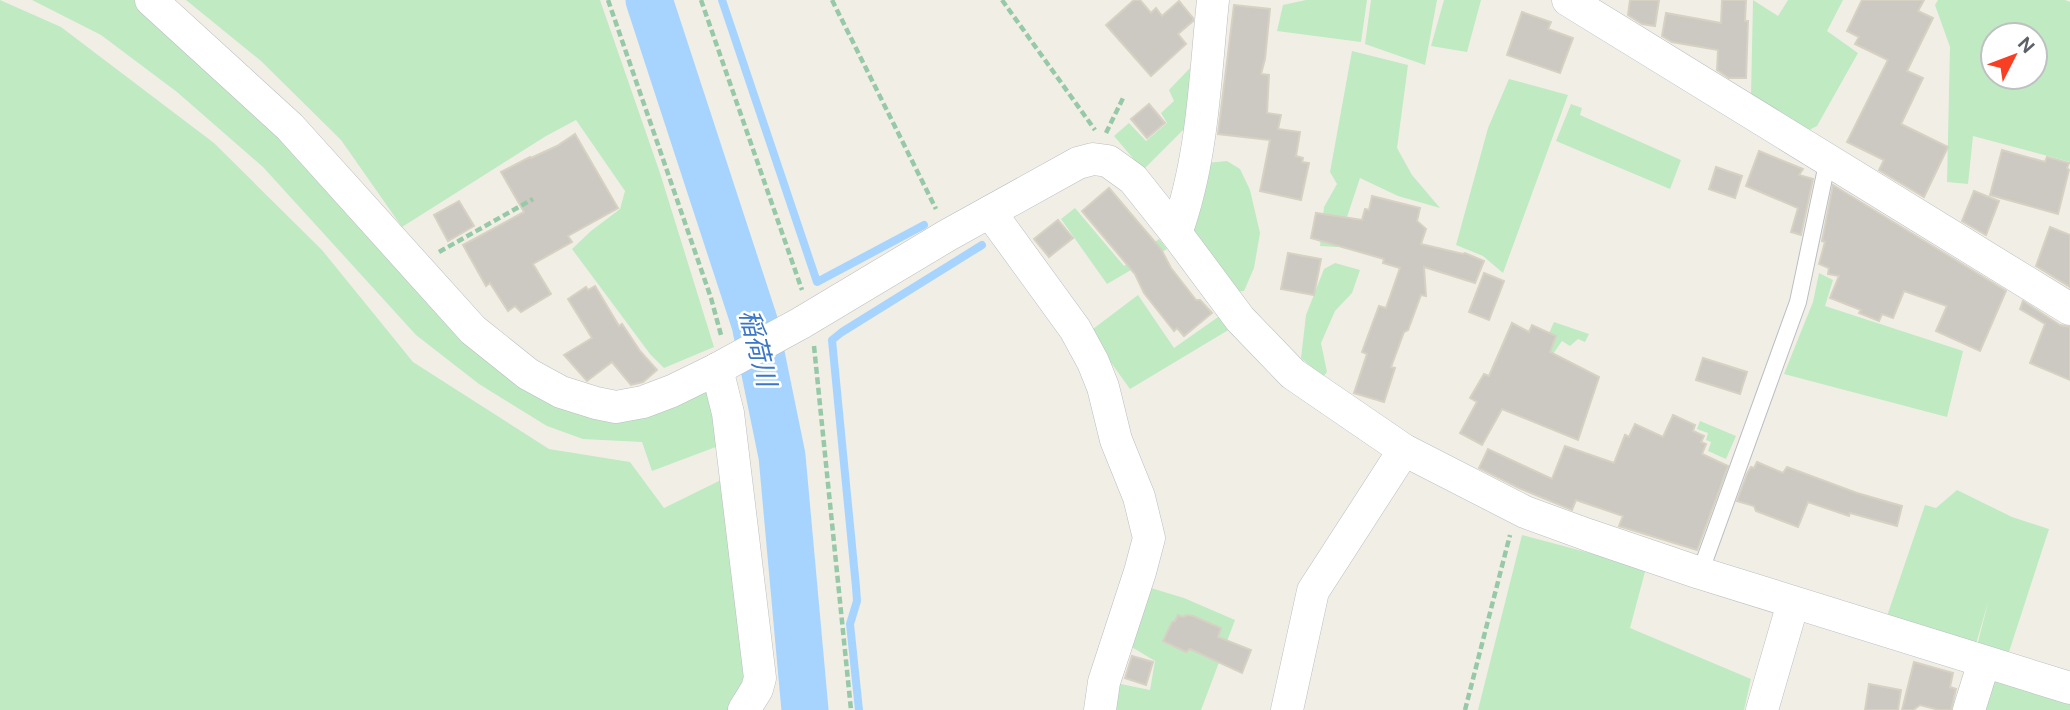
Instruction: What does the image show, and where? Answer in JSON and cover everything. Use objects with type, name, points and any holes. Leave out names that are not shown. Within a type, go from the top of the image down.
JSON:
[{"type":"street","points":[[151,0],[290,127],[473,330],[528,374],[580,399],[616,407],[664,394],[727,364],[806,320],[948,235],[1078,163],[1093,159],[1108,161],[1133,179],[1240,320],[1293,374],[1404,450],[1518,508],[1588,535],[1793,603],[2070,688]]},
{"type":"street","points":[[1176,233],[1187,202],[1201,119],[1213,0]]},
{"type":"street","points":[[1568,0],[2070,309]]},
{"type":"street","points":[[990,212],[1075,329],[1093,362],[1103,387],[1116,440],[1139,497],[1149,538],[1104,682],[1100,710]]},
{"type":"street","points":[[727,364],[728,413],[760,678],[757,689],[744,710]]},
{"type":"street","points":[[1287,710],[1313,591],[1404,450]]},
{"type":"street","points":[[1762,710],[1793,603]]},
{"type":"street","points":[[1969,710],[1983,662]]},
{"type":"lane","points":[[1700,573],[1798,302],[1828,159]]},
{"type":"path","points":[[608,0],[711,298],[727,364]]},
{"type":"path","points":[[701,0],[806,320],[851,710]]},
{"type":"path","points":[[832,0],[948,235]]},
{"type":"path","points":[[1002,0],[1102,140],[1124,96]]},
{"type":"path","points":[[414,266],[533,199]]},
{"type":"path","points":[[1465,710],[1518,508]]},
{"type":"green space","points":[[0,0],[61,27],[214,143],[322,250],[413,362],[549,449],[630,462],[664,508],[723,479],[749,670],[730,710],[0,710]]},
{"type":"green space","points":[[32,0],[134,0],[277,130],[539,396],[705,389],[712,394],[721,445],[652,471],[642,442],[583,439],[547,426],[479,384],[416,335],[263,167],[177,92],[101,35]]},
{"type":"green space","points":[[186,0],[600,0],[660,173],[714,347],[664,368],[650,354],[572,249],[620,209],[625,191],[576,120],[402,227],[341,140],[261,61]]},
{"type":"green space","points":[[1306,0],[1367,0],[1361,42],[1277,31],[1283,5]]},
{"type":"green space","points":[[1371,0],[1437,0],[1425,65],[1365,44]]},
{"type":"green space","points":[[1444,0],[1481,0],[1467,52],[1431,46]]},
{"type":"green space","points":[[1753,0],[1778,16],[1788,0],[1843,0],[1827,31],[1858,53],[1817,126],[1807,131],[1751,95]]},
{"type":"green space","points":[[1938,0],[2070,2],[2070,162],[1973,136],[1968,184],[1947,182],[1950,47],[1935,5]]},
{"type":"green space","points":[[1352,51],[1408,65],[1397,148],[1412,175],[1440,208],[1398,196],[1360,178],[1337,247],[1320,246],[1324,207],[1337,184],[1330,172]]},
{"type":"green space","points":[[1190,68],[1187,126],[1143,170],[1114,136],[1129,123],[1146,141],[1167,123],[1161,113],[1174,101],[1169,90]]},
{"type":"green space","points":[[1509,79],[1568,95],[1503,273],[1483,256],[1456,245],[1488,128]]},
{"type":"green space","points":[[1571,104],[1582,108],[1580,115],[1681,160],[1670,189],[1556,141]]},
{"type":"green space","points":[[1227,161],[1240,169],[1250,190],[1260,233],[1254,268],[1244,291],[1234,292],[1193,234],[1206,163]]},
{"type":"green space","points":[[1075,208],[1124,266],[1159,239],[1167,249],[1107,284],[1061,219]]},
{"type":"green space","points":[[1335,263],[1360,270],[1352,293],[1335,311],[1321,343],[1327,372],[1323,377],[1301,358],[1306,315],[1324,269]]},
{"type":"green space","points":[[1819,273],[1833,280],[1825,306],[1963,351],[1947,417],[1784,374],[1813,302]]},
{"type":"green space","points":[[1138,295],[1174,348],[1221,315],[1230,329],[1130,389],[1089,332]]},
{"type":"green space","points":[[1554,322],[1589,334],[1585,342],[1578,339],[1570,346],[1562,341],[1553,354],[1542,349]]},
{"type":"green space","points":[[1700,421],[1736,436],[1726,459],[1708,451],[1711,442],[1706,440],[1708,433],[1697,429]]},
{"type":"green space","points":[[1957,490],[2012,517],[2049,529],[2008,655],[1977,646],[1989,599],[1976,644],[1887,616],[1925,505],[1936,508]]},
{"type":"green space","points":[[1522,535],[1646,568],[1630,628],[1751,679],[1744,710],[1478,710]]},
{"type":"green space","points":[[1151,588],[1184,598],[1235,620],[1201,710],[1111,710],[1116,683],[1150,690],[1155,661],[1130,646]]},
{"type":"green space","points":[[1986,673],[2070,699],[2070,710],[1980,710]]},
{"type":"building","points":[[1134,0],[1140,0],[1151,13],[1156,8],[1162,16],[1179,1],[1193,18],[1178,34],[1186,44],[1151,76],[1106,25]]},
{"type":"building","points":[[1630,0],[1659,0],[1655,26],[1642,24],[1628,15]]},
{"type":"building","points":[[1722,0],[1746,0],[1746,78],[1729,78],[1717,70],[1718,50],[1672,42],[1662,36],[1666,13],[1721,23]]},
{"type":"building","points":[[1862,0],[1924,0],[1918,11],[1933,18],[1907,71],[1923,78],[1901,124],[1948,147],[1924,197],[1879,170],[1884,160],[1847,142],[1888,60],[1855,44],[1859,37],[1847,31]]},
{"type":"building","points":[[1234,5],[1270,9],[1261,74],[1269,75],[1267,113],[1281,115],[1278,129],[1300,132],[1296,156],[1303,158],[1302,162],[1309,163],[1301,200],[1260,191],[1270,140],[1218,134]]},
{"type":"building","points":[[1522,12],[1551,22],[1548,29],[1573,38],[1560,73],[1507,55]]},
{"type":"building","points":[[1149,104],[1165,123],[1147,138],[1131,119]]},
{"type":"building","points":[[575,134],[618,208],[568,236],[572,242],[533,264],[551,294],[521,312],[515,306],[508,311],[490,283],[486,286],[463,245],[524,212],[501,172],[557,146]]},
{"type":"building","points":[[2002,150],[2045,162],[2047,157],[2069,163],[2058,214],[1990,195]]},
{"type":"building","points":[[1759,151],[1803,169],[1799,175],[1813,179],[1801,235],[1791,232],[1798,208],[1746,186]]},
{"type":"building","points":[[1716,167],[1742,176],[1735,198],[1709,189]]},
{"type":"building","points":[[1833,185],[2006,291],[1980,351],[1936,331],[1947,306],[1904,291],[1893,318],[1882,314],[1879,321],[1859,313],[1861,310],[1830,298],[1839,276],[1828,274],[1829,268],[1819,264]]},
{"type":"building","points":[[1109,188],[1161,249],[1171,268],[1196,300],[1200,300],[1212,313],[1184,336],[1177,328],[1174,331],[1144,293],[1135,274],[1082,211]]},
{"type":"building","points":[[1974,191],[1999,201],[1986,235],[1962,221]]},
{"type":"building","points":[[1372,196],[1420,208],[1417,221],[1426,229],[1421,244],[1465,253],[1484,261],[1475,283],[1424,267],[1426,296],[1421,295],[1408,330],[1404,332],[1391,367],[1395,368],[1384,402],[1354,393],[1367,354],[1362,352],[1379,306],[1386,308],[1400,268],[1383,263],[1384,259],[1311,238],[1316,213],[1362,220],[1365,209],[1369,210]]},
{"type":"building","points":[[459,201],[474,226],[448,241],[434,215]]},
{"type":"building","points":[[1058,220],[1073,238],[1049,257],[1034,239]]},
{"type":"building","points":[[2050,227],[2070,235],[2070,287],[2036,266]]},
{"type":"building","points":[[1288,253],[1321,259],[1314,295],[1281,289]]},
{"type":"building","points":[[1484,273],[1504,281],[1489,320],[1469,312]]},
{"type":"building","points":[[595,286],[619,326],[622,324],[657,370],[643,382],[631,385],[612,362],[587,381],[564,355],[592,338],[568,299],[586,287],[588,290]]},
{"type":"building","points":[[2023,301],[2060,325],[2070,327],[2070,380],[2030,363],[2045,324],[2020,309]]},
{"type":"building","points":[[1512,323],[1529,332],[1532,325],[1556,336],[1550,352],[1599,377],[1578,440],[1502,409],[1482,445],[1460,433],[1477,402],[1470,398],[1484,374],[1489,376]]},
{"type":"building","points":[[1703,358],[1747,372],[1740,394],[1696,380]]},
{"type":"building","points":[[1673,415],[1695,425],[1693,431],[1704,436],[1701,442],[1706,444],[1702,454],[1728,466],[1697,550],[1619,526],[1623,516],[1576,500],[1572,510],[1479,468],[1488,449],[1552,479],[1565,446],[1614,463],[1625,435],[1629,437],[1635,424],[1663,437]]},
{"type":"building","points":[[1757,462],[1783,473],[1787,467],[1857,493],[1902,506],[1897,526],[1850,513],[1849,516],[1808,502],[1798,527],[1756,511],[1754,506],[1737,501],[1747,474]]},
{"type":"building","points":[[1178,615],[1193,616],[1221,628],[1218,637],[1251,650],[1242,673],[1190,649],[1186,652],[1163,641]]},
{"type":"building","points":[[1132,656],[1153,662],[1146,685],[1125,678]]},
{"type":"building","points":[[1914,662],[1953,673],[1950,687],[1956,689],[1951,710],[1920,705],[1913,710],[1902,710]]},
{"type":"building","points":[[1869,684],[1901,690],[1898,710],[1865,710]]},
{"type":"waterway","name":"稲荷川","points":[[649,0],[755,324],[782,456],[805,710]]},
{"type":"waterway","points":[[722,0],[817,282],[924,225]]},
{"type":"waterway","points":[[859,710],[850,624],[857,601],[856,587],[832,340],[982,245]]}]
